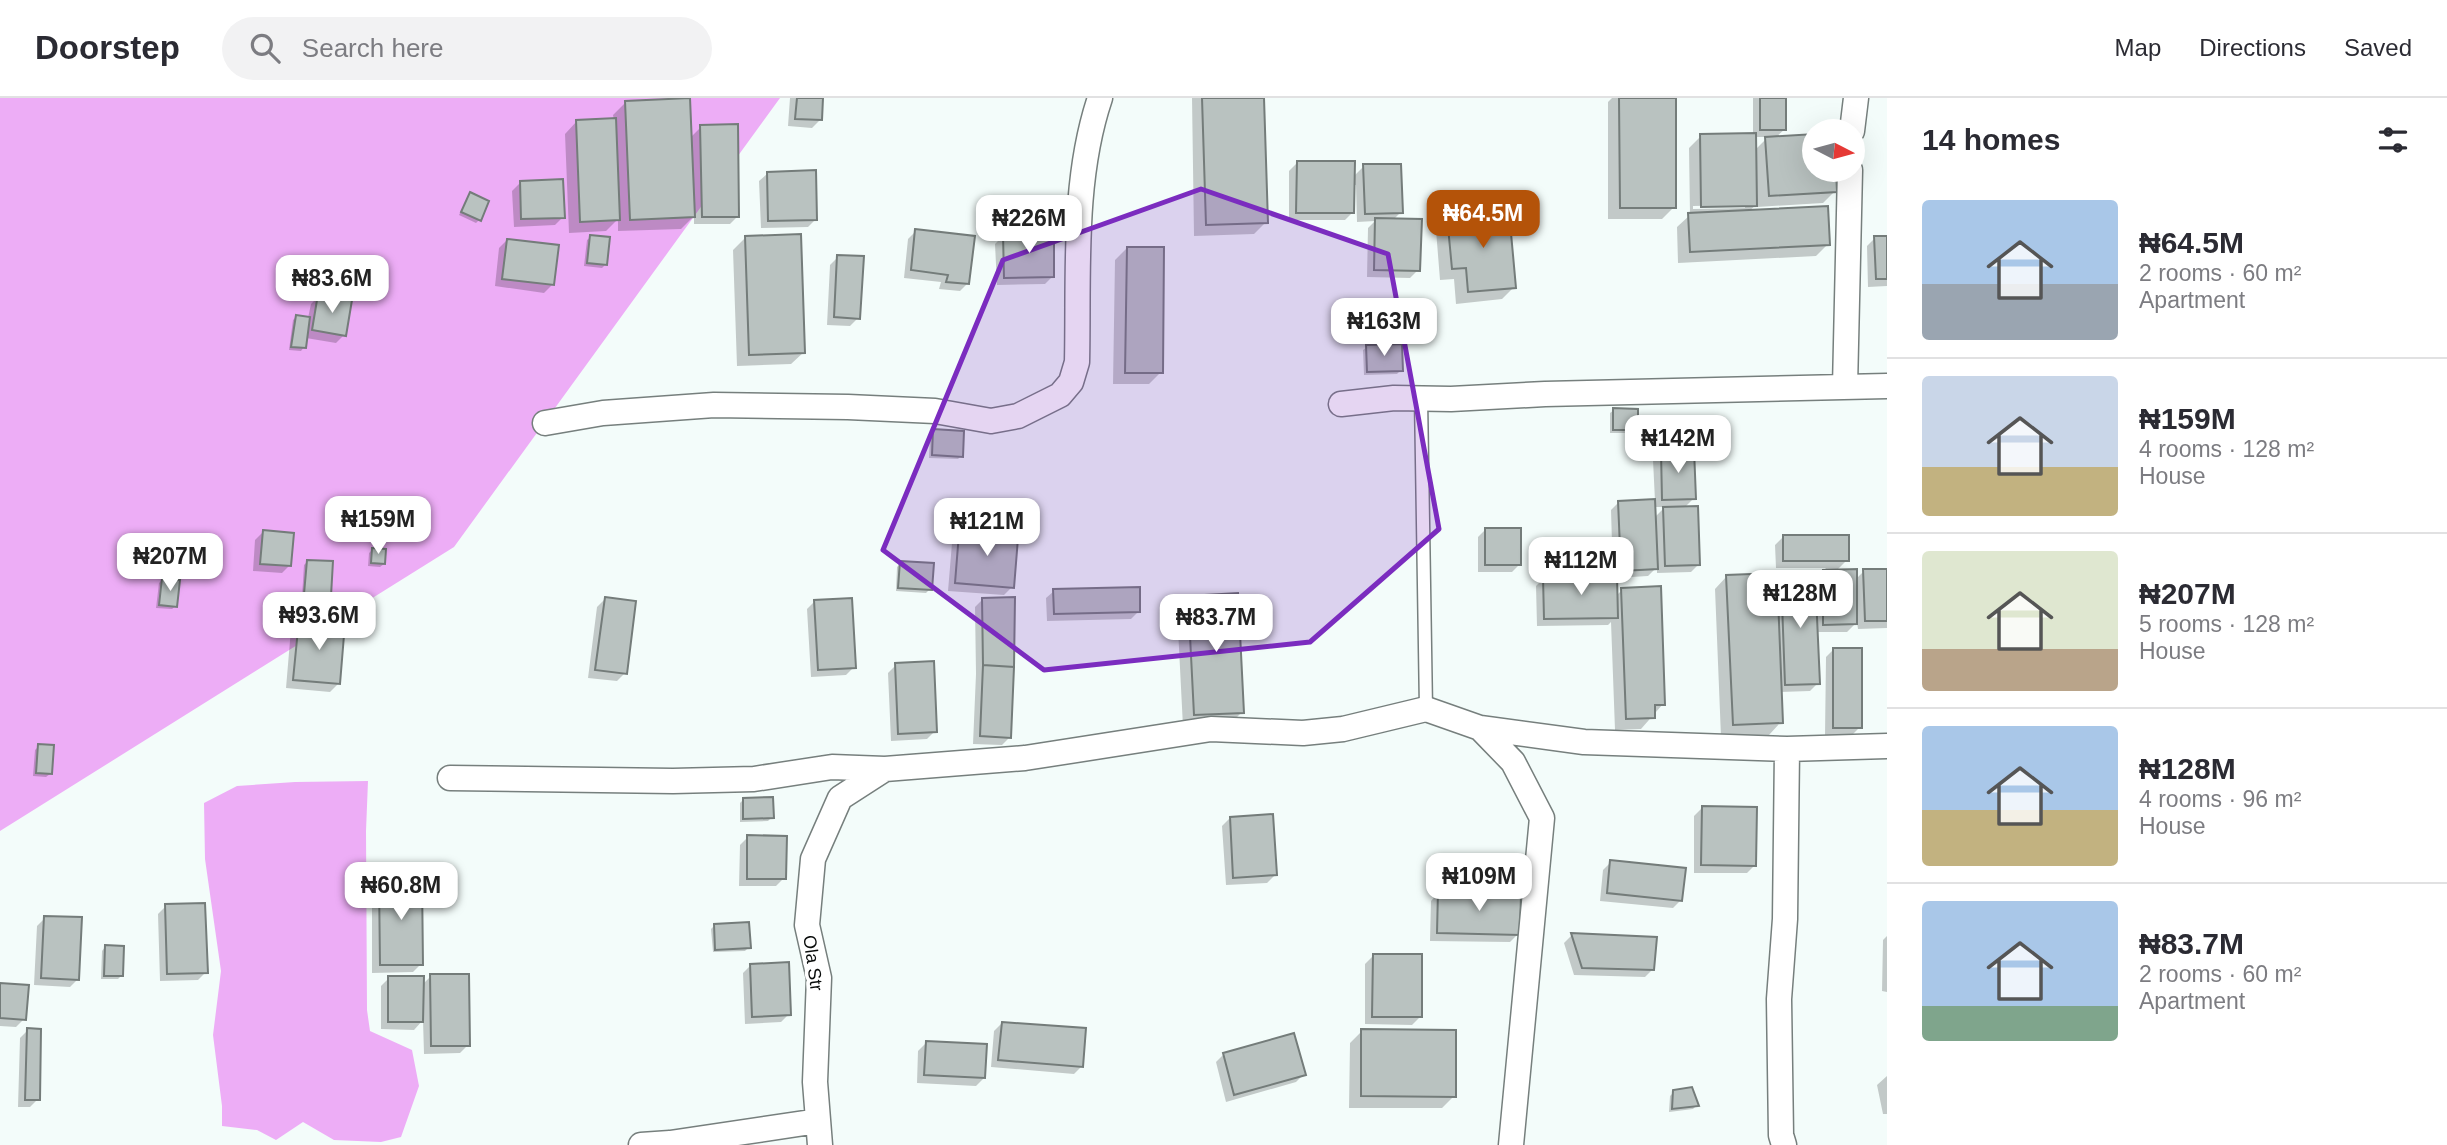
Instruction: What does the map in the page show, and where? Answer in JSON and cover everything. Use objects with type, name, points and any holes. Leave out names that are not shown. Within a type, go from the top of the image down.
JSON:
[{"type":"street","points":[[545,424],[603,413],[714,405],[935,411],[991,421],[1018,416],[1060,395],[1071,382],[1077,362],[1081,197],[1093,119],[1100,98]]},
{"type":"street","points":[[1853,119],[1856,98]]},
{"type":"street","points":[[1845,387],[1850,182]]},
{"type":"street","points":[[1341,404],[1421,398],[1887,386]]},
{"type":"street","points":[[450,778],[673,781],[754,779],[832,767],[885,769],[1026,758],[1211,729],[1303,733],[1343,729],[1426,709],[1480,728],[1584,742],[1787,749],[1887,746]]},
{"type":"street","points":[[1480,728],[1514,762],[1542,818],[1511,1145]]},
{"type":"street","points":[[1784,1145],[1781,1136],[1779,999],[1785,919],[1787,749]]},
{"type":"street","name":"Ola Str","points":[[819,1133],[815,1082],[818,978],[807,925],[813,859],[840,797],[885,769]]},
{"type":"street","points":[[642,1145],[819,1133]]},
{"type":"lane","points":[[1421,398],[1426,709]]},
{"type":"highlighted area","points":[[1201,189],[1388,254],[1439,529],[1310,642],[1044,670],[883,550],[1003,260]]},
{"type":"shaded area","points":[[0,98],[780,98],[454,547],[0,831]]},
{"type":"shaded area","points":[[368,781],[367,1010],[370,1031],[412,1050],[419,1086],[401,1137],[381,1142],[334,1140],[303,1122],[276,1140],[257,1130],[222,1126],[213,1035],[221,971],[205,859],[204,803],[237,786]]},
{"type":"building","points":[[690,98],[695,217],[630,220],[625,101]]},
{"type":"building","points":[[797,98],[823,98],[822,120],[795,119]]},
{"type":"building","points":[[1202,98],[1264,98],[1268,223],[1206,225]]},
{"type":"building","points":[[1619,98],[1676,98],[1676,208],[1620,208]]},
{"type":"building","points":[[1760,98],[1786,98],[1786,130],[1760,130]]},
{"type":"building","points":[[616,118],[620,220],[580,222],[576,120]]},
{"type":"building","points":[[738,124],[739,217],[702,217],[700,125]]},
{"type":"building","points":[[1756,133],[1757,206],[1701,207],[1700,134]]},
{"type":"building","points":[[1802,135],[1802,182],[1837,182],[1837,192],[1769,196],[1765,137]]},
{"type":"building","points":[[1297,161],[1355,161],[1354,213],[1296,213]]},
{"type":"building","points":[[1363,164],[1401,164],[1403,213],[1365,214]]},
{"type":"building","points":[[816,170],[817,220],[768,221],[767,172]]},
{"type":"building","points":[[563,179],[565,218],[521,219],[520,181]]},
{"type":"building","points":[[470,192],[489,201],[481,221],[461,212]]},
{"type":"building","points":[[1828,206],[1830,245],[1690,252],[1688,213]]},
{"type":"building","points":[[1509,211],[1516,288],[1468,292],[1466,268],[1452,269],[1447,216]]},
{"type":"building","points":[[1375,218],[1422,219],[1420,271],[1374,270]]},
{"type":"building","points":[[915,229],[975,236],[969,284],[946,282],[948,275],[911,270]]},
{"type":"building","points":[[1054,233],[1054,277],[1004,278],[1003,234]]},
{"type":"building","points":[[801,234],[805,353],[749,355],[745,236]]},
{"type":"building","points":[[590,235],[610,237],[607,265],[587,263]]},
{"type":"building","points":[[1874,236],[1887,236],[1887,279],[1876,279]]},
{"type":"building","points":[[507,239],[559,245],[554,285],[502,279]]},
{"type":"building","points":[[1127,247],[1164,247],[1163,373],[1125,373]]},
{"type":"building","points":[[837,255],[864,256],[860,319],[834,317]]},
{"type":"building","points":[[318,294],[352,300],[346,336],[312,330]]},
{"type":"building","points":[[296,315],[310,317],[306,348],[291,347]]},
{"type":"building","points":[[1402,344],[1403,371],[1367,372],[1366,345]]},
{"type":"building","points":[[1613,408],[1638,409],[1638,430],[1613,430]]},
{"type":"building","points":[[933,429],[964,431],[963,457],[932,455]]},
{"type":"building","points":[[1694,449],[1696,499],[1662,500],[1661,451]]},
{"type":"building","points":[[1655,499],[1658,569],[1621,571],[1618,501]]},
{"type":"building","points":[[1698,506],[1700,565],[1665,566],[1663,507]]},
{"type":"building","points":[[973,527],[1006,530],[1005,537],[1018,538],[1014,588],[955,583],[959,533],[972,534]]},
{"type":"building","points":[[1485,528],[1521,528],[1521,565],[1485,565]]},
{"type":"building","points":[[263,530],[294,533],[291,566],[260,564]]},
{"type":"building","points":[[1783,535],[1849,535],[1849,561],[1783,561]]},
{"type":"building","points":[[372,548],[386,549],[385,564],[371,563]]},
{"type":"building","points":[[307,560],[333,561],[331,596],[304,594]]},
{"type":"building","points":[[900,561],[934,563],[932,590],[898,588]]},
{"type":"building","points":[[1857,569],[1857,624],[1823,625],[1823,570]]},
{"type":"building","points":[[1863,569],[1887,569],[1887,621],[1865,621]]},
{"type":"building","points":[[1777,573],[1783,723],[1733,725],[1726,575]]},
{"type":"building","points":[[1815,573],[1820,684],[1785,685],[1781,575]]},
{"type":"building","points":[[1617,575],[1618,618],[1544,619],[1543,577]]},
{"type":"building","points":[[162,578],[180,580],[177,607],[159,605]]},
{"type":"building","points":[[1661,586],[1665,705],[1655,705],[1655,718],[1626,719],[1621,588]]},
{"type":"building","points":[[1140,587],[1140,612],[1054,614],[1053,589]]},
{"type":"building","points":[[1238,593],[1244,713],[1194,715],[1188,596]]},
{"type":"building","points":[[605,597],[636,601],[627,674],[595,670]]},
{"type":"building","points":[[1015,597],[1014,667],[983,665],[982,598]]},
{"type":"building","points":[[852,598],[856,668],[818,670],[814,600]]},
{"type":"building","points":[[299,619],[345,623],[340,684],[293,680]]},
{"type":"building","points":[[1833,648],[1862,648],[1862,728],[1833,728]]},
{"type":"building","points":[[934,661],[937,732],[898,734],[895,663]]},
{"type":"building","points":[[983,665],[1014,667],[1011,738],[980,736]]},
{"type":"building","points":[[38,744],[54,745],[52,774],[36,773]]},
{"type":"building","points":[[773,797],[774,818],[743,819],[743,798]]},
{"type":"building","points":[[1702,806],[1757,807],[1756,866],[1701,865]]},
{"type":"building","points":[[1273,814],[1277,875],[1233,878],[1230,817]]},
{"type":"building","points":[[747,835],[787,836],[786,879],[747,879]]},
{"type":"building","points":[[1610,860],[1686,868],[1682,901],[1607,893]]},
{"type":"building","points":[[422,878],[423,965],[380,965],[379,879]]},
{"type":"building","points":[[1438,891],[1521,893],[1520,935],[1437,933]]},
{"type":"building","points":[[205,903],[208,973],[167,974],[165,904]]},
{"type":"building","points":[[44,916],[82,917],[79,980],[41,978]]},
{"type":"building","points":[[749,922],[751,948],[715,950],[714,924]]},
{"type":"building","points":[[1571,933],[1657,937],[1654,970],[1582,968]]},
{"type":"building","points":[[105,945],[124,946],[123,976],[104,976]]},
{"type":"building","points":[[1373,954],[1422,954],[1422,1017],[1372,1017]]},
{"type":"building","points":[[789,962],[791,1015],[752,1017],[750,964]]},
{"type":"building","points":[[430,974],[469,974],[470,1046],[431,1046]]},
{"type":"building","points":[[388,976],[424,976],[423,1022],[388,1022]]},
{"type":"building","points":[[0,983],[29,985],[26,1020],[0,1018]]},
{"type":"building","points":[[1002,1022],[1086,1028],[1083,1067],[998,1060]]},
{"type":"building","points":[[27,1028],[41,1029],[40,1100],[25,1100]]},
{"type":"building","points":[[1361,1029],[1456,1030],[1456,1097],[1361,1096]]},
{"type":"building","points":[[1294,1033],[1306,1075],[1234,1095],[1223,1053]]},
{"type":"building","points":[[926,1041],[987,1044],[985,1078],[924,1075]]},
{"type":"building","points":[[1692,1087],[1699,1106],[1672,1109],[1673,1090]]}]
